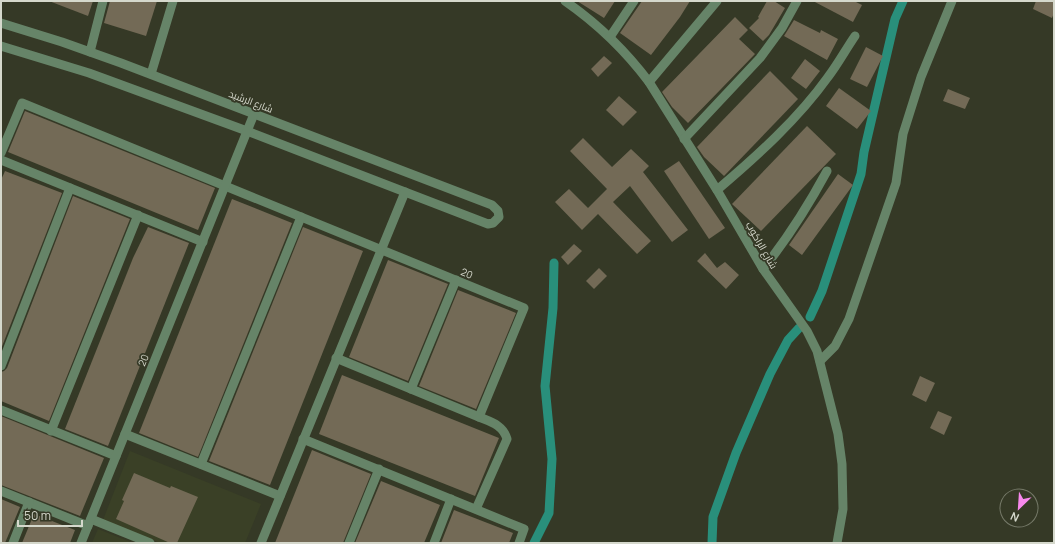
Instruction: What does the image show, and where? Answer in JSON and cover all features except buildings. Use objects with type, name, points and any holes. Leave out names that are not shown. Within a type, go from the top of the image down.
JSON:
[{"type":"street","points":[[90,52],[103,1]]},
{"type":"street","points":[[151,74],[173,1]]},
{"type":"street","name":"شارع الراكوب","points":[[565,1],[585,15],[610,37],[637,66],[649,82],[717,190],[763,269],[807,331],[817,351],[838,434],[842,464],[842,510],[837,543]]},
{"type":"street","points":[[610,37],[634,1]]},
{"type":"street","points":[[649,82],[717,1]]},
{"type":"street","points":[[684,139],[760,58],[782,28],[797,1]]},
{"type":"street","points":[[820,361],[835,346],[849,319],[896,183],[904,134],[921,77],[952,1]]},
{"type":"street","name":"شارع الرشيد","points":[[1,23],[151,74],[492,205],[498,211],[499,217],[493,223],[488,224],[405,192]]},
{"type":"street","points":[[717,190],[780,132],[807,103],[828,77],[855,36]]},
{"type":"street","points":[[1,46],[81,71],[247,131],[405,192],[261,543]]},
{"type":"street","name":"20","points":[[1,153],[22,103],[524,308],[479,417]]},
{"type":"street","points":[[226,186],[254,114]]},
{"type":"street","points":[[1,160],[203,242]]},
{"type":"street","points":[[763,269],[783,245],[827,171]]},
{"type":"street","name":"20","points":[[81,543],[226,186]]},
{"type":"street","points":[[1,366],[70,188]]},
{"type":"street","points":[[51,431],[138,216]]},
{"type":"street","points":[[201,464],[301,217]]},
{"type":"street","points":[[411,389],[456,280]]},
{"type":"street","points":[[336,358],[498,425],[505,431],[507,439],[476,509]]},
{"type":"street","points":[[1,410],[116,456]]},
{"type":"street","points":[[125,434],[280,496]]},
{"type":"street","points":[[303,439],[524,529],[519,543]]},
{"type":"street","points":[[349,543],[379,470]]},
{"type":"street","points":[[1,491],[150,543]]},
{"type":"street","points":[[434,543],[452,499]]},
{"type":"street","points":[[13,543],[29,502]]},
{"type":"shaded area","points":[[130,451],[261,504],[245,543],[160,543],[103,520]]},
{"type":"shaded area","points":[[98,529],[133,543],[92,543]]},
{"type":"waterway","points":[[810,317],[822,291],[861,174],[864,152],[895,19],[903,1]]},
{"type":"waterway","points":[[534,543],[549,513],[552,459],[545,386],[553,308],[554,263]]},
{"type":"waterway","points":[[712,543],[713,517],[736,453],[770,374],[788,340],[799,328]]}]
